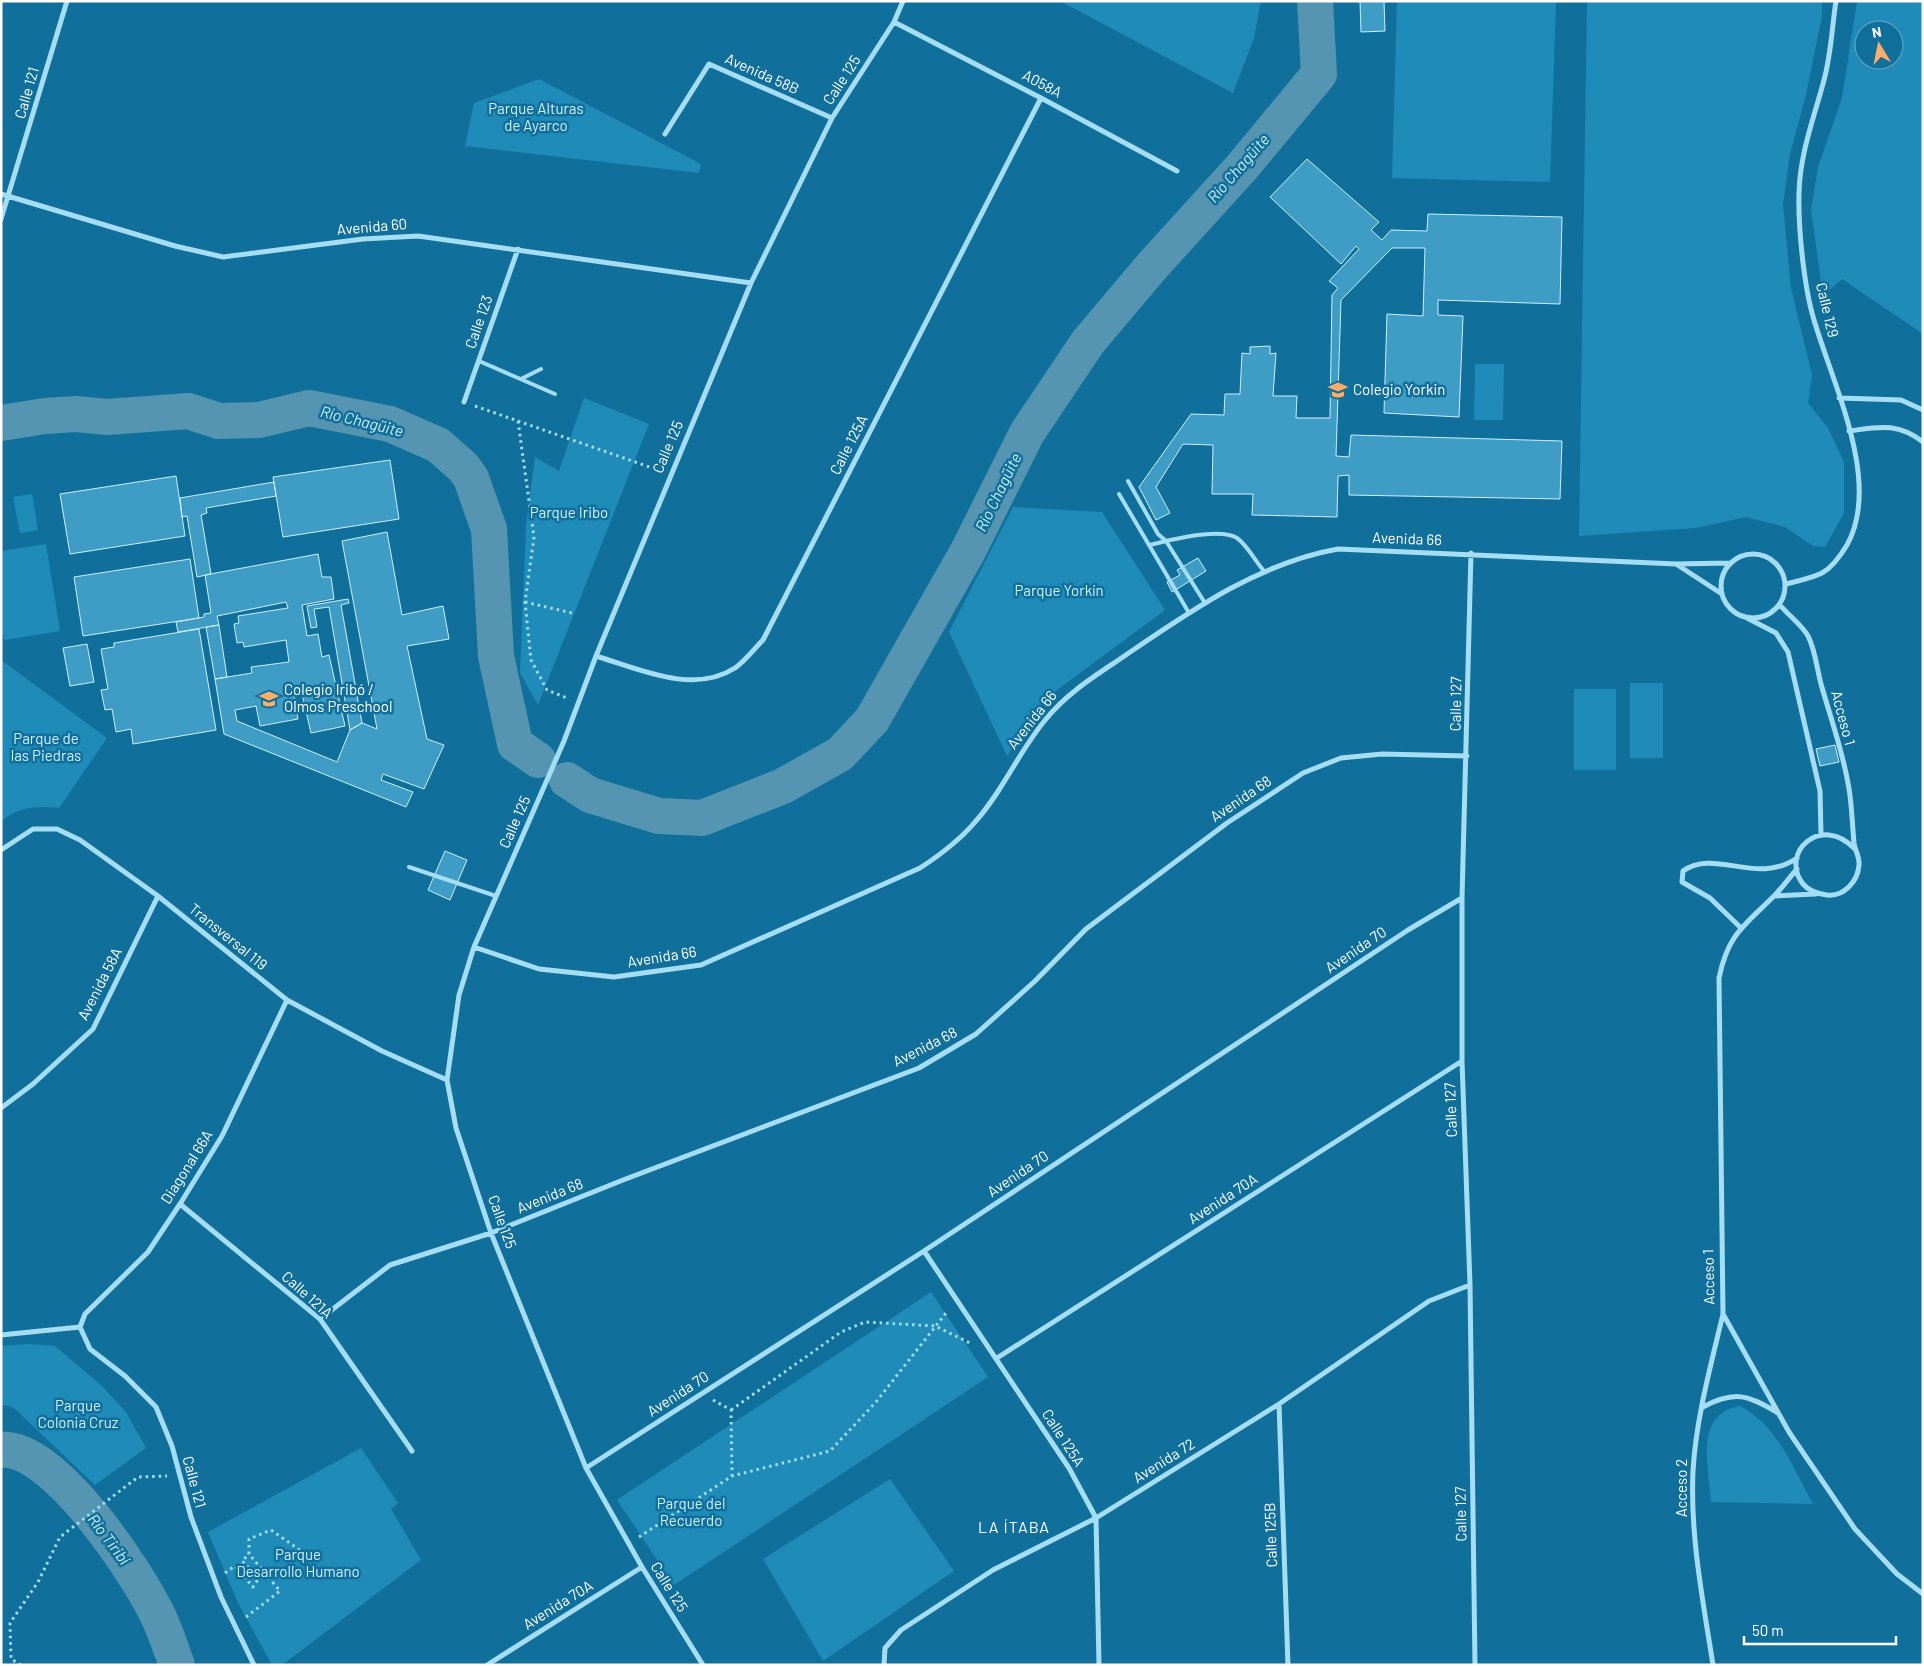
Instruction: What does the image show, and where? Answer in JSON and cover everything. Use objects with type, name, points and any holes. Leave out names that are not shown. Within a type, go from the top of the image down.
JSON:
[{"type":"street","name":"Calle 121","points":[[1,219],[10,197],[68,1]]},
{"type":"street","name":"Calle 125","points":[[703,1665],[642,1567],[586,1468],[491,1233],[456,1128],[447,1080],[459,995],[474,947],[578,703],[751,283],[832,118],[894,22],[903,1]]},
{"type":"street","name":"Calle 129","points":[[1786,584],[1823,572],[1841,557],[1852,536],[1859,515],[1861,495],[1856,452],[1813,318],[1802,248],[1799,193],[1804,146],[1825,78],[1836,1]]},
{"type":"street","name":"A058A","points":[[894,22],[1177,171]]},
{"type":"street","name":"Avenida 58B","points":[[665,134],[709,64],[832,118]]},
{"type":"street","name":"Calle 125A","points":[[596,656],[672,679],[704,680],[735,668],[763,640],[1041,98]]},
{"type":"street","name":"Avenida 60","points":[[1,194],[175,246],[223,257],[363,239],[418,236],[751,283]]},
{"type":"street","name":"Calle 123","points":[[464,402],[518,249]]},
{"type":"street","points":[[1839,398],[1901,400],[1923,410]]},
{"type":"street","points":[[1849,431],[1887,426],[1911,433],[1923,442]]},
{"type":"street","name":"Avenida 66","points":[[474,947],[539,969],[614,977],[701,965],[920,868],[946,850],[976,822],[1045,719],[1068,695],[1205,603],[1264,571],[1313,554],[1338,549],[1676,564],[1730,563]]},
{"type":"street","points":[[1722,594],[1723,572],[1738,557],[1748,553],[1770,557],[1778,564],[1784,573],[1786,584],[1780,605],[1765,616],[1747,618]]},
{"type":"street","name":"Calle 127","points":[[1471,554],[1462,898],[1462,1061],[1470,1285],[1475,1665]]},
{"type":"street","points":[[1676,564],[1722,594],[1731,610],[1776,633],[1788,652],[1820,791],[1821,834]]},
{"type":"street","name":"Acceso 1","points":[[1774,896],[1817,894],[1832,896],[1846,890],[1856,878],[1859,864],[1855,849],[1848,783],[1808,636],[1780,605]]},
{"type":"street","name":"Avenida 68","points":[[320,1319],[390,1265],[491,1233],[623,1180],[918,1068],[976,1034],[1035,981],[1086,929],[1227,824],[1303,773],[1341,758],[1382,754],[1467,756]]},
{"type":"street","name":"Transversal 119","points":[[1,850],[33,829],[57,829],[80,840],[158,896],[288,1000],[382,1051],[447,1080]]},
{"type":"street","points":[[1817,894],[1804,885],[1797,869],[1797,858],[1802,847],[1810,839],[1821,834],[1834,834],[1846,839],[1855,849]]},
{"type":"street","points":[[1740,927],[1710,898],[1682,882],[1683,871],[1700,864],[1770,870],[1786,866],[1797,858]]},
{"type":"street","name":"Acceso 1","points":[[1797,869],[1774,896],[1740,927],[1723,961],[1719,978],[1722,1314],[1780,1415],[1855,1528],[1896,1574],[1923,1594]]},
{"type":"street","name":"Avenida 58A","points":[[1,1108],[33,1084],[93,1029],[158,896]]},
{"type":"street","name":"Avenida 70","points":[[586,1468],[924,1251],[1408,930],[1462,898]]},
{"type":"street","name":"Diagonal 66A","points":[[80,1327],[85,1314],[148,1252],[180,1204],[222,1136],[288,1000]]},
{"type":"street","name":"Avenida 70A","points":[[997,1358],[1462,1061]]},
{"type":"street","name":"Calle 121A","points":[[180,1204],[320,1319],[412,1451]]},
{"type":"street","name":"Calle 125A","points":[[924,1251],[1069,1468],[1096,1518],[1099,1665]]},
{"type":"street","name":"Avenida 72","points":[[884,1665],[884,1648],[901,1630],[993,1570],[1096,1518],[1280,1404],[1429,1301],[1470,1285]]},
{"type":"street","name":"Acceso 2","points":[[1713,1665],[1696,1550],[1693,1473],[1696,1438],[1722,1314]]},
{"type":"street","name":"Calle 121","points":[[80,1327],[90,1349],[125,1376],[156,1407],[172,1446],[191,1517],[221,1597],[254,1665]]},
{"type":"street","points":[[1,1335],[80,1327]]},
{"type":"street","points":[[1703,1407],[1720,1398],[1743,1395],[1758,1401],[1780,1415]]},
{"type":"street","name":"Calle 125B","points":[[1280,1404],[1288,1665]]},
{"type":"street","name":"Avenida 70A","points":[[487,1665],[642,1567]]},
{"type":"lane","points":[[479,360],[520,380],[555,394]]},
{"type":"lane","points":[[520,380],[541,369]]},
{"type":"lane","points":[[1128,481],[1158,534],[1166,541],[1205,603]]},
{"type":"lane","points":[[1119,494],[1189,613]]},
{"type":"lane","points":[[1150,545],[1182,536],[1232,536],[1238,538],[1264,571]]},
{"type":"lane","points":[[409,866],[496,896]]},
{"type":"path","points":[[464,402],[671,474]]},
{"type":"path","points":[[518,421],[534,537],[525,602],[531,660],[547,690],[578,703]]},
{"type":"path","points":[[525,602],[572,614]]},
{"type":"path","points":[[629,1544],[732,1476],[830,1451],[876,1402],[946,1314]]},
{"type":"path","points":[[731,1410],[850,1328],[865,1322],[935,1326],[975,1345],[984,1339]]},
{"type":"path","points":[[701,1394],[731,1410]]},
{"type":"path","points":[[731,1410],[732,1476]]},
{"type":"path","points":[[21,1665],[12,1659],[10,1623],[38,1582],[60,1537],[138,1477],[180,1476]]},
{"type":"path","points":[[246,1617],[280,1591],[249,1554],[249,1539],[271,1530],[307,1555]]},
{"type":"path","points":[[225,1573],[235,1566],[253,1587],[259,1578],[242,1561],[249,1554]]},
{"type":"green space","points":[[1060,1],[1261,1],[1254,38],[1233,93]]},
{"type":"green space","points":[[1397,1],[1556,1],[1550,182],[1392,178]]},
{"type":"green space","points":[[1587,1],[1822,1],[1822,16],[1806,95],[1790,154],[1783,205],[1791,288],[1812,375],[1808,403],[1828,428],[1844,462],[1844,513],[1825,547],[1813,546],[1785,527],[1746,517],[1696,528],[1579,536]]},
{"type":"green space","points":[[1857,1],[1923,1],[1923,334],[1842,279],[1823,296],[1811,210],[1818,167],[1842,98],[1854,20],[1854,70],[1904,70],[1904,20],[1854,20]]},
{"type":"green space","name":"Parque Alturas de Ayarco","points":[[539,79],[701,164],[699,173],[465,146],[474,103]]},
{"type":"green space","points":[[1475,364],[1504,364],[1503,420],[1474,420]]},
{"type":"green space","name":"Parque Iribo","points":[[584,398],[649,424],[538,705],[520,673],[526,526],[535,457],[559,471]]},
{"type":"green space","points":[[32,494],[38,530],[20,533],[13,497]]},
{"type":"green space","name":"Parque Yorkín","points":[[1013,507],[1102,512],[1165,610],[1045,699],[1007,756],[949,632]]},
{"type":"green space","points":[[46,544],[60,631],[4,640],[1,623],[1,551]]},
{"type":"green space","name":"Parque de las Piedras","points":[[1,660],[107,738],[59,808],[28,808],[14,813],[1,822]]},
{"type":"green space","points":[[1630,683],[1663,683],[1663,758],[1630,758]]},
{"type":"green space","points":[[1574,689],[1616,689],[1616,770],[1574,770]]},
{"type":"green space","name":"Parque del Recuerdo","points":[[931,1292],[988,1377],[674,1585],[617,1500]]},
{"type":"green space","name":"Parque Colonia Cruz","points":[[28,1344],[55,1346],[102,1386],[126,1412],[146,1448],[95,1485],[14,1408],[1,1404],[1,1346]]},
{"type":"green space","points":[[1740,1406],[1753,1414],[1775,1436],[1813,1504],[1711,1502],[1707,1458],[1707,1444],[1710,1431],[1715,1419],[1725,1411]]},
{"type":"green space","name":"Parque Desarrollo Humano","points":[[361,1448],[398,1503],[391,1509],[421,1560],[282,1665],[272,1665],[238,1603],[208,1532]]},
{"type":"green space","points":[[890,1479],[954,1571],[823,1661],[763,1559]]},
{"type":"building","points":[[1360,1],[1384,1],[1385,31],[1361,32]]},
{"type":"building","points":[[1307,159],[1379,222],[1371,230],[1382,240],[1391,230],[1427,231],[1428,214],[1562,217],[1560,304],[1438,300],[1438,315],[1463,316],[1459,417],[1384,413],[1387,314],[1423,316],[1425,248],[1392,248],[1341,300],[1336,456],[1349,457],[1351,435],[1562,441],[1560,499],[1349,495],[1349,475],[1338,476],[1337,517],[1252,515],[1253,494],[1212,494],[1213,445],[1183,444],[1156,487],[1170,513],[1156,520],[1139,487],[1191,414],[1224,415],[1225,394],[1240,394],[1242,353],[1250,354],[1250,347],[1270,346],[1270,354],[1276,353],[1273,396],[1297,396],[1296,418],[1330,418],[1332,295],[1338,288],[1329,281],[1359,249],[1356,246],[1341,264],[1270,197]]},
{"type":"building","points":[[390,460],[399,519],[283,537],[273,477]]},
{"type":"building","points":[[176,476],[185,536],[70,554],[60,494]]},
{"type":"building","points":[[274,482],[276,496],[206,508],[207,513],[201,515],[211,574],[197,577],[187,516],[182,517],[180,498]]},
{"type":"building","points":[[387,532],[402,615],[443,606],[449,639],[407,646],[427,739],[444,745],[424,789],[383,774],[381,780],[413,792],[406,807],[224,734],[215,679],[252,673],[251,667],[289,662],[286,640],[244,647],[243,642],[237,643],[234,624],[239,623],[238,616],[288,608],[286,602],[217,616],[219,625],[178,632],[176,622],[204,617],[204,614],[211,613],[205,575],[318,554],[322,577],[331,577],[334,599],[302,605],[307,636],[318,634],[322,657],[329,655],[345,726],[311,733],[302,694],[294,695],[298,719],[260,726],[256,706],[235,710],[237,721],[337,762],[350,730],[362,723],[377,729],[342,541]]},
{"type":"building","points":[[1198,558],[1206,571],[1172,592],[1167,582],[1180,575],[1177,570]]},
{"type":"building","points":[[190,559],[199,618],[83,636],[74,577]]},
{"type":"building","points":[[348,599],[349,603],[341,605],[362,723],[350,730],[329,607],[314,609],[317,627],[311,628],[307,606]]},
{"type":"building","points":[[219,625],[227,677],[215,679],[206,627]]},
{"type":"building","points":[[199,629],[216,730],[133,744],[131,729],[116,732],[112,709],[105,710],[101,690],[108,689],[101,649],[114,647],[114,643]]},
{"type":"building","points":[[87,644],[94,682],[70,686],[63,648]]},
{"type":"building","points":[[1835,745],[1839,762],[1820,766],[1816,749]]},
{"type":"building","points":[[445,851],[467,860],[450,900],[428,890]]},
{"type":"waterway","name":"Río Chagüite","points":[[567,780],[590,795],[659,816],[702,818],[783,786],[840,754],[872,720],[968,551],[1027,433],[1088,342],[1153,265],[1242,167],[1319,74],[1315,1]]},
{"type":"waterway","name":"Río Chagüite","points":[[1,423],[45,416],[76,414],[107,417],[188,411],[219,421],[259,420],[309,408],[390,424],[438,445],[463,467],[471,478],[489,529],[496,656],[515,744],[538,760]]},
{"type":"waterway","name":"Río Tiribí","points":[[1,1450],[22,1454],[45,1468],[69,1489],[92,1516],[134,1573],[149,1598],[162,1624],[177,1665]]},
{"type":"place","name":"Colegio Yorkin","points":[[1338,390]]},
{"type":"place","name":"Colegio Iribó / Olmos Preschool","points":[[269,699]]},
{"type":"district","name":"LA ÍTABA","points":[[1014,1527]]}]
